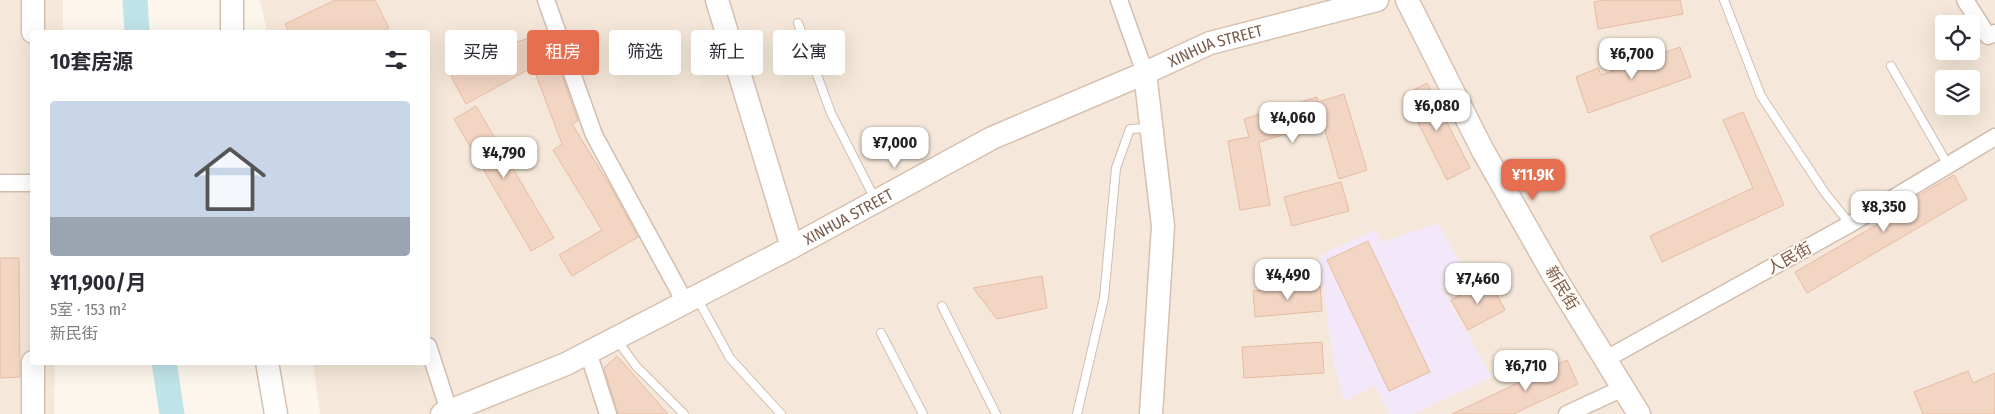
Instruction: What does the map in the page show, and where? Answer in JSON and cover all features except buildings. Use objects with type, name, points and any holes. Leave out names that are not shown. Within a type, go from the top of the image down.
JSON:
[{"type":"street","points":[[33,0],[33,30]]},
{"type":"street","points":[[232,0],[232,30]]},
{"type":"street","points":[[546,0],[594,135],[690,299]]},
{"type":"street","points":[[1120,0],[1145,73],[1163,226],[1151,414]]},
{"type":"street","name":"XINHUA STREET","points":[[447,413],[566,364],[792,247],[992,138],[1145,73],[1210,43],[1377,0]]},
{"type":"street","name":"新民街","points":[[1407,0],[1482,149],[1548,266],[1639,414]]},
{"type":"street","points":[[1967,0],[1988,36],[1995,33]]},
{"type":"street","points":[[721,1],[792,247]]},
{"type":"street","name":"人民街","points":[[1606,359],[1850,224],[1995,137]]},
{"type":"street","points":[[0,183],[30,183]]},
{"type":"street","points":[[588,352],[608,414]]},
{"type":"street","points":[[430,353],[447,413]]},
{"type":"street","points":[[33,365],[33,414]]},
{"type":"street","points":[[268,365],[276,414]]},
{"type":"street","points":[[1567,414],[1623,388]]},
{"type":"lane","points":[[1724,0],[1761,96],[1824,194],[1850,224]]},
{"type":"lane","points":[[798,23],[831,114],[876,201]]},
{"type":"lane","points":[[1891,66],[1948,165]]},
{"type":"lane","points":[[1077,414],[1104,298],[1116,168],[1130,129],[1151,128]]},
{"type":"lane","points":[[690,299],[730,358],[781,414]]},
{"type":"lane","points":[[942,306],[996,414]]},
{"type":"lane","points":[[881,334],[923,414]]},
{"type":"lane","points":[[616,338],[636,366],[684,414]]},
{"type":"shaded area","points":[[0,0],[63,0],[63,30],[30,30],[30,365],[55,365],[54,414],[0,414]]},
{"type":"shaded area","points":[[260,0],[1995,0],[1995,414],[320,414],[313,365],[430,365],[430,30],[267,30]]},
{"type":"shaded area","points":[[1438,223],[1467,275],[1443,289],[1492,377],[1414,414],[1389,414],[1375,386],[1344,401],[1333,361],[1319,256],[1375,230],[1382,242]]},
{"type":"waterway","points":[[135,0],[137,30]]},
{"type":"waterway","points":[[164,365],[172,414]]}]
